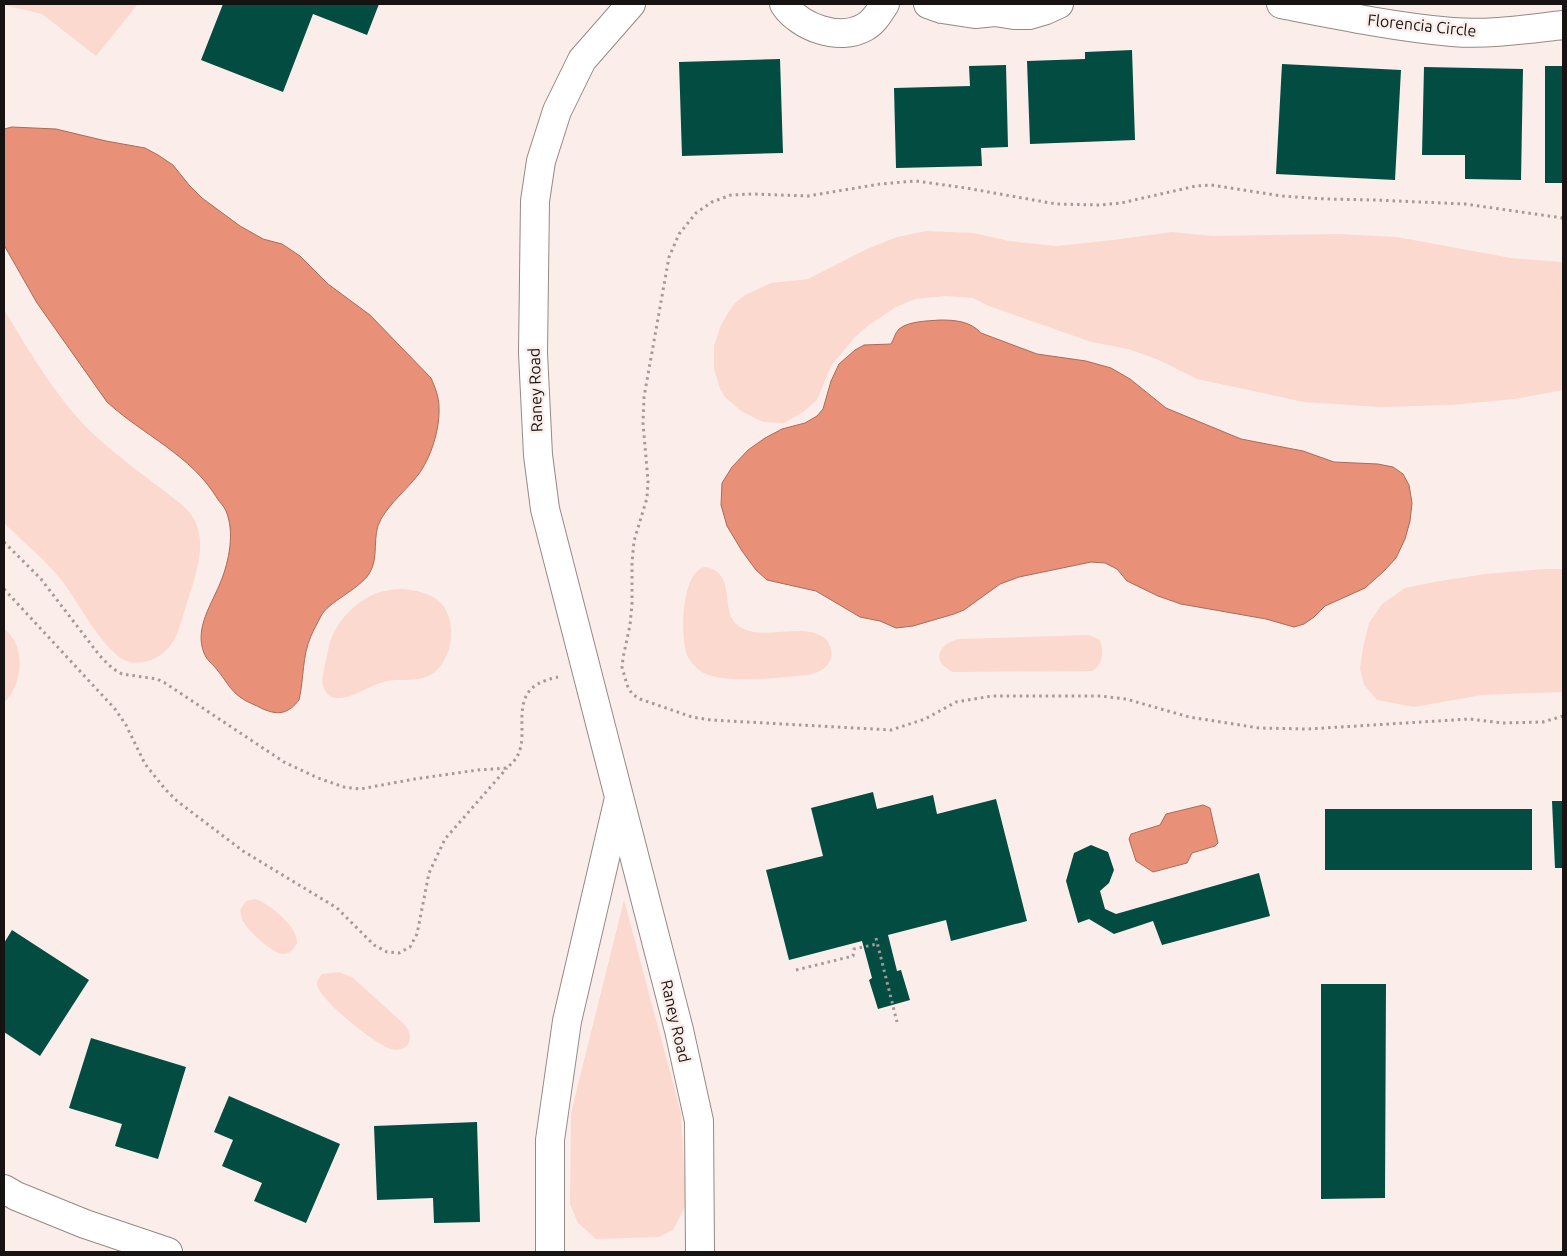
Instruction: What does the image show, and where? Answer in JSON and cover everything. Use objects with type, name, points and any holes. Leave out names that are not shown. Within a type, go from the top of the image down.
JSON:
[{"type":"street","name":"Raney Road","points":[[631,4],[582,60],[557,111],[541,161],[535,201],[533,354],[538,455],[545,509],[620,794],[679,1030],[699,1121],[700,1252]]},
{"type":"street","points":[[784,4],[789,11],[804,23],[822,31],[845,33],[864,28],[875,20],[885,4]]},
{"type":"street","points":[[928,4],[942,9],[975,14],[1000,8],[1014,15],[1029,15],[1059,4]]},
{"type":"street","name":"Florencia Circle","points":[[1281,4],[1403,26],[1454,32],[1506,32],[1563,25]]},
{"type":"street","name":"Raney Road","points":[[550,1252],[550,1140],[567,1021],[620,794]]},
{"type":"street","points":[[4,1189],[16,1196],[85,1224],[168,1252]]},
{"type":"path","points":[[1563,218],[1465,204],[1318,199],[1282,196],[1211,185],[1196,186],[1122,203],[1099,205],[1056,204],[916,181],[880,184],[808,196],[731,195],[712,202],[696,212],[679,234],[669,257],[644,397],[642,423],[648,481],[647,498],[634,541],[630,625],[622,658],[622,667],[627,685],[632,694],[692,718],[711,720],[891,730],[925,719],[956,702],[992,696],[1101,696],[1126,699],[1189,717],[1259,728],[1308,729],[1470,719],[1502,723],[1543,722],[1563,716]]},
{"type":"path","points":[[4,542],[41,579],[100,656],[112,668],[122,674],[157,679],[165,683],[284,762],[318,778],[344,787],[360,789],[478,770],[507,768]]},
{"type":"path","points":[[4,589],[114,709],[126,725],[145,764],[165,789],[206,824],[243,851],[337,908],[374,945],[387,952],[399,953],[410,947],[417,934],[429,873],[445,839],[520,751],[522,736],[521,712],[524,696],[548,680],[622,667]]},
{"type":"path","points":[[876,938],[897,1022]]},
{"type":"path","points":[[796,970],[852,956],[854,949],[877,944]]},
{"type":"shaded area","points":[[4,4],[138,4],[96,56],[42,14]]},
{"type":"shaded area","points":[[12,127],[56,129],[145,148],[158,155],[173,165],[202,198],[240,226],[263,239],[282,244],[300,256],[328,284],[370,315],[431,378],[438,396],[439,416],[431,452],[418,475],[381,519],[376,532],[374,561],[369,574],[358,585],[330,606],[321,616],[306,651],[299,700],[291,708],[283,712],[269,711],[242,699],[230,688],[207,658],[201,644],[205,616],[224,573],[230,546],[229,519],[226,511],[194,469],[107,402],[37,303],[4,245],[4,129]]},
{"type":"shaded area","points":[[926,231],[974,233],[1009,241],[1056,246],[1172,232],[1213,236],[1339,234],[1397,237],[1511,258],[1563,262],[1563,390],[1515,399],[1451,405],[1380,407],[1304,402],[1197,379],[1159,360],[1128,349],[1091,342],[989,306],[973,298],[946,296],[915,299],[896,307],[869,325],[855,337],[831,366],[817,400],[803,412],[784,423],[763,422],[741,411],[725,397],[720,389],[714,368],[714,346],[721,325],[735,303],[745,295],[771,283],[808,279],[867,249],[897,237]]},
{"type":"shaded area","points":[[4,310],[36,362],[72,411],[100,440],[180,504],[195,521],[199,531],[200,554],[180,625],[170,646],[159,656],[151,660],[137,663],[129,662],[120,658],[111,650],[63,582],[42,558],[4,523]]},
{"type":"shaded area","points":[[940,320],[957,321],[967,324],[981,333],[1037,354],[1086,361],[1111,368],[1130,379],[1166,408],[1241,439],[1303,451],[1334,462],[1378,464],[1393,467],[1403,474],[1409,485],[1412,503],[1405,539],[1396,558],[1365,588],[1325,606],[1304,624],[1294,627],[1266,619],[1181,604],[1158,596],[1127,581],[1117,569],[1105,563],[1091,562],[1019,577],[1000,584],[964,610],[913,626],[896,628],[880,621],[860,617],[816,591],[767,580],[756,570],[727,526],[721,505],[722,483],[732,467],[748,450],[765,438],[782,429],[805,423],[817,416],[823,409],[831,381],[839,364],[855,350],[864,345],[891,344],[899,329],[908,324]]},
{"type":"shaded area","points":[[705,567],[716,571],[722,577],[730,614],[734,622],[742,628],[762,633],[796,631],[817,634],[826,639],[830,646],[831,659],[829,663],[818,672],[809,675],[769,678],[725,678],[702,672],[691,662],[687,655],[683,634],[683,620],[684,606],[691,580],[697,571]]},
{"type":"shaded area","points":[[1563,569],[1563,692],[1482,695],[1414,707],[1377,700],[1364,685],[1360,669],[1369,623],[1382,604],[1405,588],[1485,574]]},
{"type":"shaded area","points":[[402,589],[428,594],[441,603],[446,610],[451,628],[451,637],[450,647],[442,663],[432,674],[420,679],[387,681],[343,698],[335,698],[328,694],[323,686],[323,675],[330,642],[343,618],[356,605],[372,595]]},
{"type":"shaded area","points":[[4,628],[16,644],[19,654],[19,669],[13,691],[4,703]]},
{"type":"shaded area","points":[[1089,635],[1099,639],[1102,647],[1101,661],[1092,671],[953,672],[946,668],[939,659],[941,649],[958,639]]},
{"type":"shaded area","points":[[1203,805],[1210,808],[1218,843],[1215,846],[1192,853],[1187,863],[1153,872],[1136,861],[1129,839],[1131,834],[1160,825],[1166,814]]},
{"type":"shaded area","points":[[255,899],[275,910],[293,930],[297,943],[289,953],[282,954],[272,949],[260,940],[242,920],[240,910],[246,901]]},
{"type":"shaded area","points":[[624,900],[681,1113],[686,1205],[673,1230],[659,1237],[596,1239],[578,1223],[570,1204],[571,1113]]},
{"type":"shaded area","points":[[339,972],[352,977],[404,1024],[410,1035],[406,1047],[395,1050],[384,1046],[361,1031],[327,1000],[317,984],[318,979],[322,974]]},
{"type":"building","points":[[223,4],[379,4],[367,35],[313,14],[283,92],[201,60]]},
{"type":"building","points":[[1132,50],[1135,140],[1030,144],[1027,61],[1085,59],[1085,52]]},
{"type":"building","points":[[780,59],[783,153],[682,156],[679,62]]},
{"type":"building","points":[[1282,64],[1401,70],[1395,180],[1276,174]]},
{"type":"building","points":[[1006,65],[1008,147],[981,148],[982,166],[896,168],[894,88],[970,86],[969,66]]},
{"type":"building","points":[[1545,66],[1563,66],[1563,183],[1545,183]]},
{"type":"building","points":[[1424,67],[1523,69],[1521,180],[1465,179],[1465,155],[1422,155]]},
{"type":"building","points":[[873,792],[877,809],[933,795],[937,814],[996,799],[1027,921],[951,941],[946,920],[888,935],[897,971],[901,970],[910,1000],[878,1009],[869,980],[872,978],[862,941],[789,960],[766,870],[823,856],[811,808]]},
{"type":"building","points":[[1552,801],[1563,801],[1563,868],[1555,868]]},
{"type":"building","points":[[1325,809],[1532,809],[1532,870],[1325,870]]},
{"type":"building","points":[[1091,845],[1108,852],[1114,870],[1109,883],[1100,891],[1105,909],[1116,914],[1259,873],[1270,916],[1162,945],[1153,921],[1114,934],[1089,919],[1078,923],[1066,881],[1074,853]]},
{"type":"building","points":[[12,930],[89,980],[40,1056],[4,1032],[4,943]]},
{"type":"building","points":[[1321,984],[1386,984],[1385,1198],[1321,1199]]},
{"type":"building","points":[[91,1038],[186,1067],[158,1159],[115,1146],[122,1124],[69,1108]]},
{"type":"building","points":[[229,1096],[340,1144],[306,1223],[254,1201],[262,1183],[222,1166],[233,1140],[214,1132]]},
{"type":"building","points":[[477,1122],[480,1222],[434,1223],[433,1198],[377,1200],[374,1126]]}]
